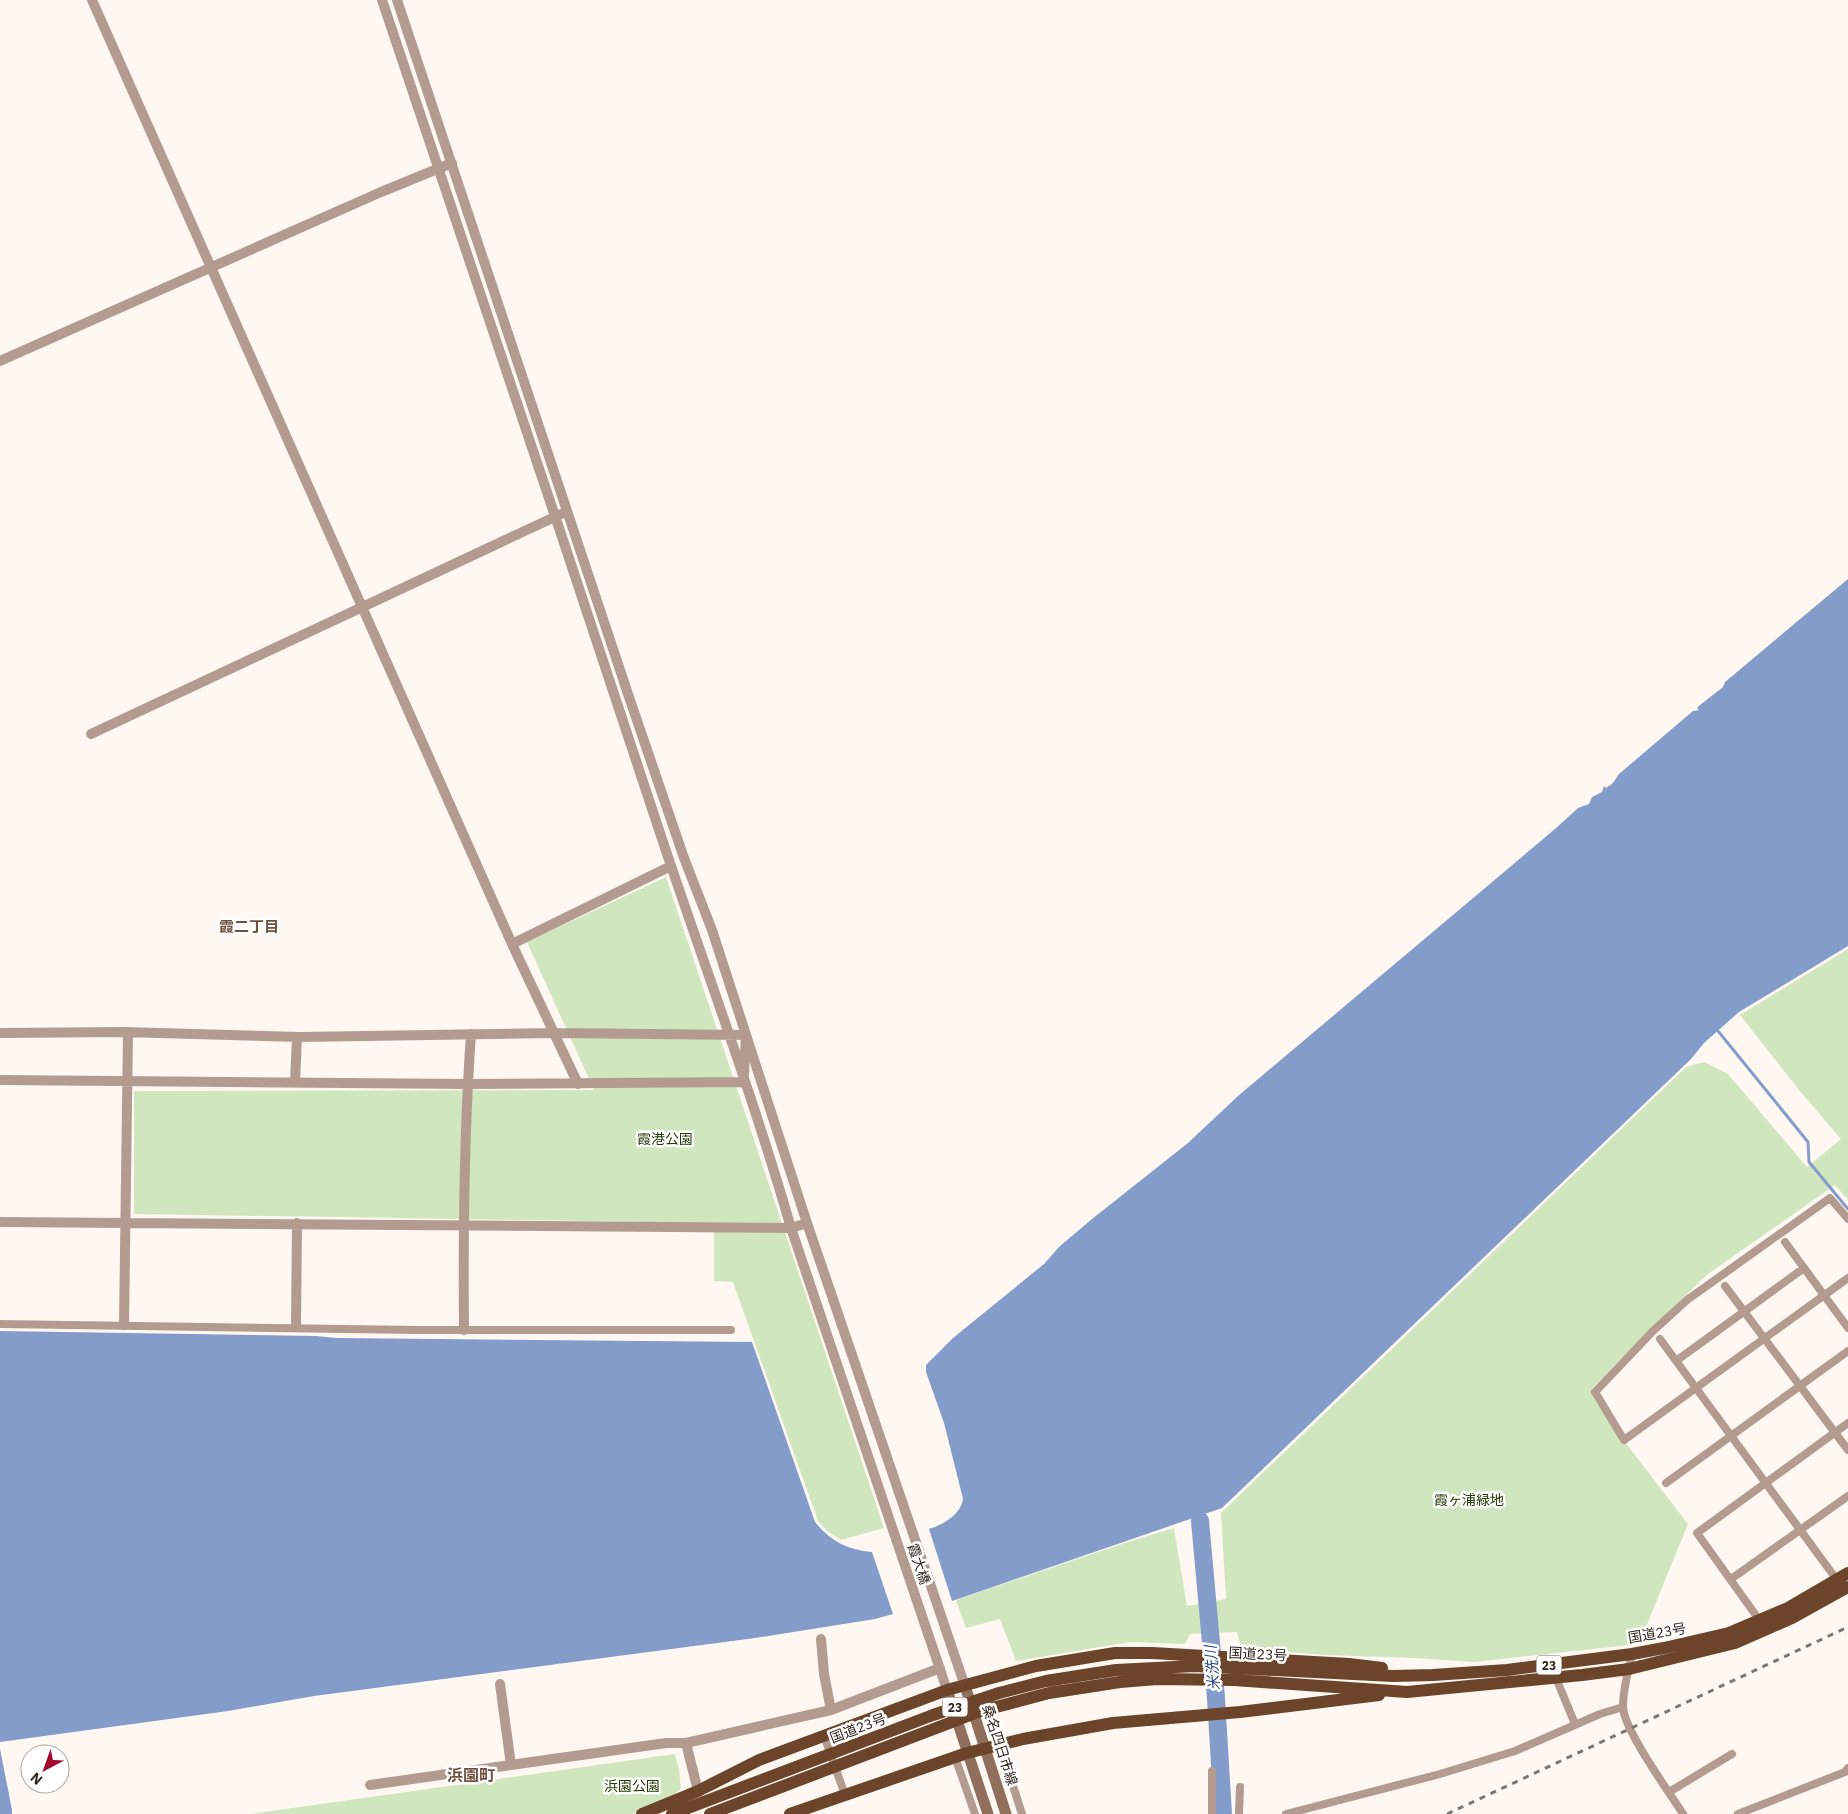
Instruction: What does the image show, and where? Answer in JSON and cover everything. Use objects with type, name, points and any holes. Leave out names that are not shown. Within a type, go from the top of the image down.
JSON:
[{"type":"highway","name":"国道23号","points":[[672,1814],[933,1715],[999,1693],[1046,1681],[1118,1676],[1157,1679],[1198,1679],[1233,1668],[1349,1664],[1415,1671],[1473,1673],[1632,1654],[1729,1633],[1760,1621],[1844,1580]]},
{"type":"highway","name":"国道23号","points":[[710,1814],[981,1711],[1118,1676],[1195,1660],[1233,1668],[1407,1692],[1556,1678],[1629,1669],[1735,1643],[1792,1618],[1844,1580]]},
{"type":"highway","points":[[642,1814],[698,1791],[759,1760],[947,1690],[1036,1666],[1115,1653],[1152,1653],[1195,1660]]},
{"type":"highway","points":[[790,1814],[961,1755],[1066,1730],[1113,1723],[1240,1712],[1407,1692]]},
{"type":"main road","name":"桑名四日市線","points":[[965,1686],[992,1747],[1006,1814]]},
{"type":"main road","points":[[947,1690],[961,1755],[988,1814]]},
{"type":"street","points":[[92,0],[512,944],[578,1084]]},
{"type":"street","name":"霞大橋","points":[[382,0],[947,1690]]},
{"type":"street","points":[[397,0],[639,726],[684,858],[712,930],[807,1223],[965,1686]]},
{"type":"street","points":[[0,361],[210,267],[452,163]]},
{"type":"street","points":[[91,734],[568,511]]},
{"type":"street","points":[[512,944],[671,866]]},
{"type":"street","points":[[0,1033],[128,1032],[297,1037],[554,1033],[746,1035]]},
{"type":"street","points":[[124,1325],[128,1032]]},
{"type":"street","points":[[464,1330],[464,1225],[471,1034]]},
{"type":"street","points":[[0,1080],[468,1084],[744,1082],[746,1035]]},
{"type":"street","points":[[295,1082],[297,1037]]},
{"type":"street","points":[[1848,1219],[1830,1198],[1686,1300],[1653,1331],[1596,1392],[1624,1440],[1848,1278]]},
{"type":"street","points":[[0,1222],[791,1228],[807,1223]]},
{"type":"street","points":[[296,1328],[297,1223]]},
{"type":"street","points":[[1785,1242],[1848,1328]]},
{"type":"street","points":[[1676,1361],[1804,1268]]},
{"type":"street","points":[[1725,1286],[1848,1450]]},
{"type":"street","points":[[0,1324],[464,1330],[731,1330]]},
{"type":"street","points":[[1660,1339],[1800,1530],[1844,1580]]},
{"type":"street","points":[[1666,1483],[1848,1351]]},
{"type":"street","points":[[1760,1621],[1697,1533],[1848,1423]]},
{"type":"street","points":[[1731,1579],[1848,1496]]},
{"type":"street","points":[[821,1639],[824,1674],[831,1710]]},
{"type":"street","points":[[1632,1654],[1623,1707],[1625,1716],[1632,1734],[1683,1814]]},
{"type":"street","points":[[370,1784],[666,1743],[686,1743],[831,1710],[940,1668]]},
{"type":"street","points":[[1556,1678],[1575,1724]]},
{"type":"street","points":[[500,1684],[511,1765]]},
{"type":"street","points":[[1286,1814],[1440,1774],[1505,1754],[1600,1714],[1623,1707]]},
{"type":"street","points":[[824,1736],[845,1795]]},
{"type":"street","points":[[686,1743],[698,1791]]},
{"type":"street","points":[[992,1747],[1007,1767],[1022,1814]]},
{"type":"street","points":[[1669,1792],[1732,1754]]},
{"type":"street","points":[[961,1755],[975,1814]]},
{"type":"street","points":[[1738,1814],[1845,1772],[1848,1768]]},
{"type":"street","points":[[1212,1771],[1212,1814]]},
{"type":"street","points":[[1239,1814],[1240,1787]]},
{"type":"green space","name":"霞港公園","points":[[666,877],[884,1528],[841,1540],[827,1531],[818,1521],[733,1282],[714,1281],[714,1223],[134,1214],[134,1091],[594,1090],[527,942]]},
{"type":"green space","name":"霞ヶ浦緑地","points":[[1848,949],[1848,1200],[1835,1185],[1708,1274],[1592,1388],[1618,1433],[1688,1524],[1639,1644],[1474,1662],[1324,1655],[1241,1648],[1237,1632],[1190,1634],[1185,1644],[1130,1642],[1016,1661],[1000,1619],[966,1628],[956,1600],[1174,1528],[1187,1606],[1226,1599],[1221,1513],[1686,1067],[1704,1062],[1728,1074],[1807,1167],[1841,1139],[1799,1090],[1740,1015]]},
{"type":"green space","name":"浜園公園","points":[[675,1754],[681,1788],[668,1801],[632,1814],[251,1814]]},
{"type":"water","points":[[1848,579],[1848,946],[1739,1012],[1704,1043],[1691,1059],[1222,1508],[952,1601],[929,1529],[950,1519],[959,1510],[963,1499],[944,1423],[926,1372],[926,1365],[953,1338],[1044,1264],[1059,1247],[1188,1143],[1238,1096],[1578,808],[1589,804],[1592,797],[1602,792],[1604,786],[1606,788],[1613,783],[1619,774],[1693,711],[1699,710],[1697,708],[1723,687],[1725,682]]},
{"type":"water","points":[[0,1331],[316,1336],[336,1338],[752,1342],[815,1522],[833,1539],[847,1547],[872,1552],[893,1614],[875,1619],[755,1638],[314,1696],[228,1711],[0,1742]]},
{"type":"water","points":[[0,1749],[12,1810],[12,1814],[0,1814]]},
{"type":"waterway","points":[[1718,1031],[1808,1142],[1809,1162],[1848,1209]]},
{"type":"waterway","name":"米洗川","points":[[1200,1521],[1216,1698],[1223,1814]]},
{"type":"railway","points":[[1447,1814],[1848,1627]]},
{"type":"district","name":"霞二丁目","points":[[249,926]]},
{"type":"district","name":"浜園町","points":[[471,1775]]}]
